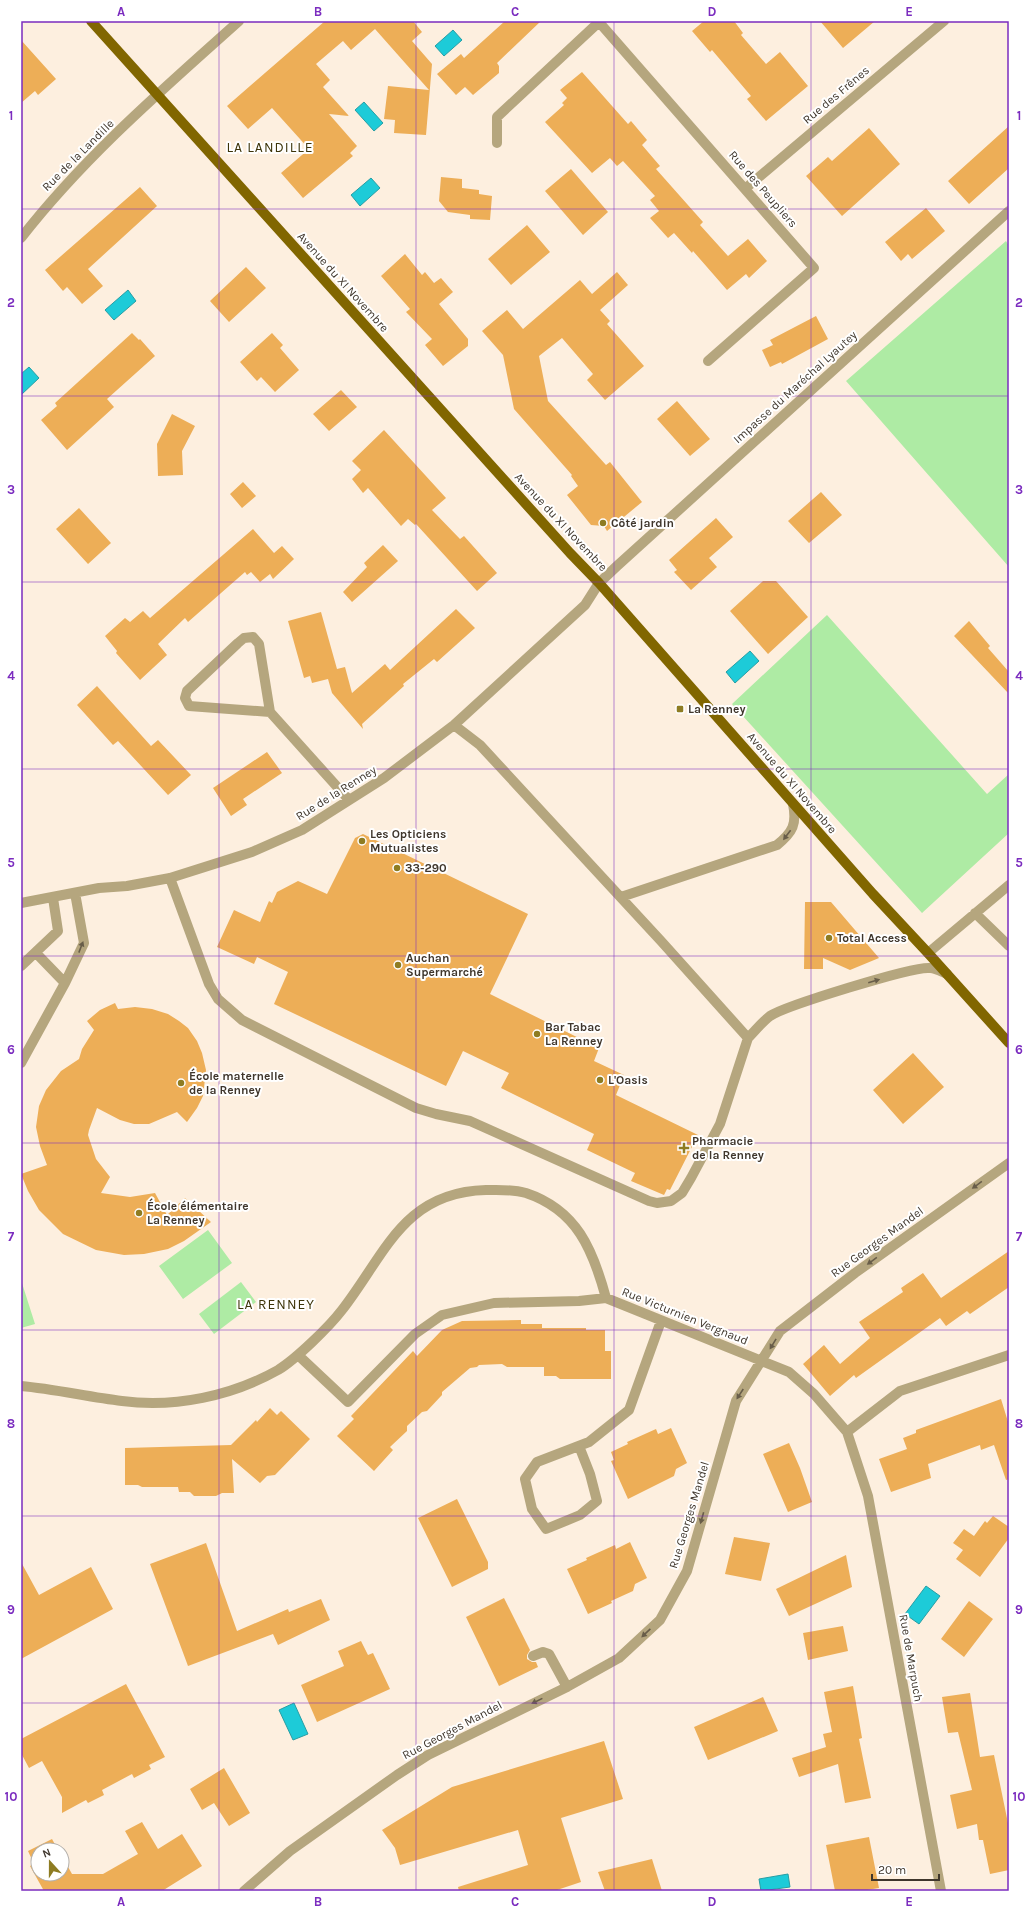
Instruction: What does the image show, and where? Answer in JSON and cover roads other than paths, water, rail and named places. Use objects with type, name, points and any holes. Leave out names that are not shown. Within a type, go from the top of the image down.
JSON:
[{"type":"main road","name":"Avenue du XI Novembre","points":[[91,21],[570,553],[599,583],[873,894],[928,952],[1009,1043]]},
{"type":"street","name":"Rue de la Landille","points":[[21,238],[46,206],[157,94],[239,21]]},
{"type":"street","name":"Rue des Frênes","points":[[746,188],[944,21]]},
{"type":"street","name":"Rue des Peupliers","points":[[496,143],[497,117],[599,22],[746,188],[814,268],[708,361]]},
{"type":"street","name":"Impasse du Maréchal Lyautey","points":[[599,583],[1009,211]]},
{"type":"street","name":"Rue de la Renney","points":[[21,903],[170,878],[252,852],[302,830],[384,778],[454,725],[585,605],[599,583]]},
{"type":"street","points":[[270,712],[189,706],[185,698],[187,691],[238,643],[244,638],[253,637],[259,644],[270,712],[349,800]]},
{"type":"street","points":[[454,725],[480,745],[583,858],[621,897],[748,1038]]},
{"type":"street","points":[[621,897],[759,850],[778,845],[788,836],[796,819],[793,804]]},
{"type":"street","points":[[170,878],[209,984],[218,999],[242,1020],[416,1108],[470,1121],[649,1201],[657,1203],[671,1201],[682,1193],[720,1124],[748,1038],[770,1016],[787,1008],[910,971],[930,968],[947,974]]},
{"type":"street","points":[[928,952],[1009,886]]},
{"type":"street","points":[[21,1063],[65,983],[84,943],[75,893]]},
{"type":"street","points":[[21,966],[58,931],[53,898]]},
{"type":"street","points":[[975,914],[1009,946]]},
{"type":"street","points":[[36,953],[65,983]]},
{"type":"street","name":"Rue Georges Mandel","points":[[244,1891],[290,1851],[422,1759],[567,1687],[619,1658],[660,1620],[687,1571],[736,1401],[783,1328],[855,1273],[1009,1163]]},
{"type":"street","name":"Rue Victurnien Vergnaud","points":[[21,1386],[54,1389],[122,1401],[158,1403],[189,1400],[218,1394],[243,1385],[278,1370],[298,1355],[342,1311],[388,1242],[398,1230],[416,1214],[436,1201],[462,1191],[514,1189],[539,1198],[564,1214],[581,1234],[598,1266],[606,1298],[762,1362]]},
{"type":"street","points":[[298,1355],[348,1402],[415,1334],[442,1315],[494,1303],[579,1301],[606,1298]]},
{"type":"street","points":[[579,1446],[590,1474],[597,1501],[580,1515],[546,1529],[532,1509],[525,1479],[537,1462],[589,1442],[629,1410],[662,1321]]},
{"type":"street","points":[[846,1432],[900,1391],[1009,1355]]},
{"type":"street","name":"Rue de Marpuch","points":[[762,1362],[789,1372],[814,1394],[846,1432],[868,1496],[941,1891]]},
{"type":"street","points":[[533,1656],[543,1652],[549,1654],[567,1687]]},
{"type":"water","points":[[453,30],[462,40],[444,56],[435,46]]},
{"type":"water","points":[[364,102],[383,123],[374,131],[355,110]]},
{"type":"water","points":[[371,178],[380,188],[360,206],[351,195]]},
{"type":"water","points":[[128,290],[136,301],[114,320],[105,310]]},
{"type":"water","points":[[29,367],[39,378],[21,395],[21,374]]},
{"type":"water","points":[[750,651],[759,661],[735,683],[726,672]]},
{"type":"water","points":[[926,1586],[940,1596],[919,1624],[905,1614]]},
{"type":"water","points":[[294,1703],[308,1734],[293,1740],[279,1710]]},
{"type":"water","points":[[788,1874],[790,1887],[761,1891],[759,1879]]},
{"type":"place","name":"Côté jardin","points":[[603,523]]},
{"type":"place","name":"La Renney","points":[[680,709]]},
{"type":"place","name":"Les Opticiens Mutualistes","points":[[362,841]]},
{"type":"place","name":"33-290","points":[[397,868]]},
{"type":"place","name":"Total Access","points":[[829,938]]},
{"type":"place","name":"Auchan Supermarché","points":[[398,965]]},
{"type":"place","name":"Bar Tabac La Renney","points":[[537,1034]]},
{"type":"place","name":"L'Oasis","points":[[600,1080]]},
{"type":"place","name":"École maternelle de la Renney","points":[[181,1083]]},
{"type":"place","name":"Pharmacie de la Renney","points":[[684,1148]]},
{"type":"place","name":"École élémentaire La Renney","points":[[139,1213]]},
{"type":"district","name":"LA LANDILLE","points":[[270,147]]},
{"type":"district","name":"LA RENNEY","points":[[276,1304]]}]
